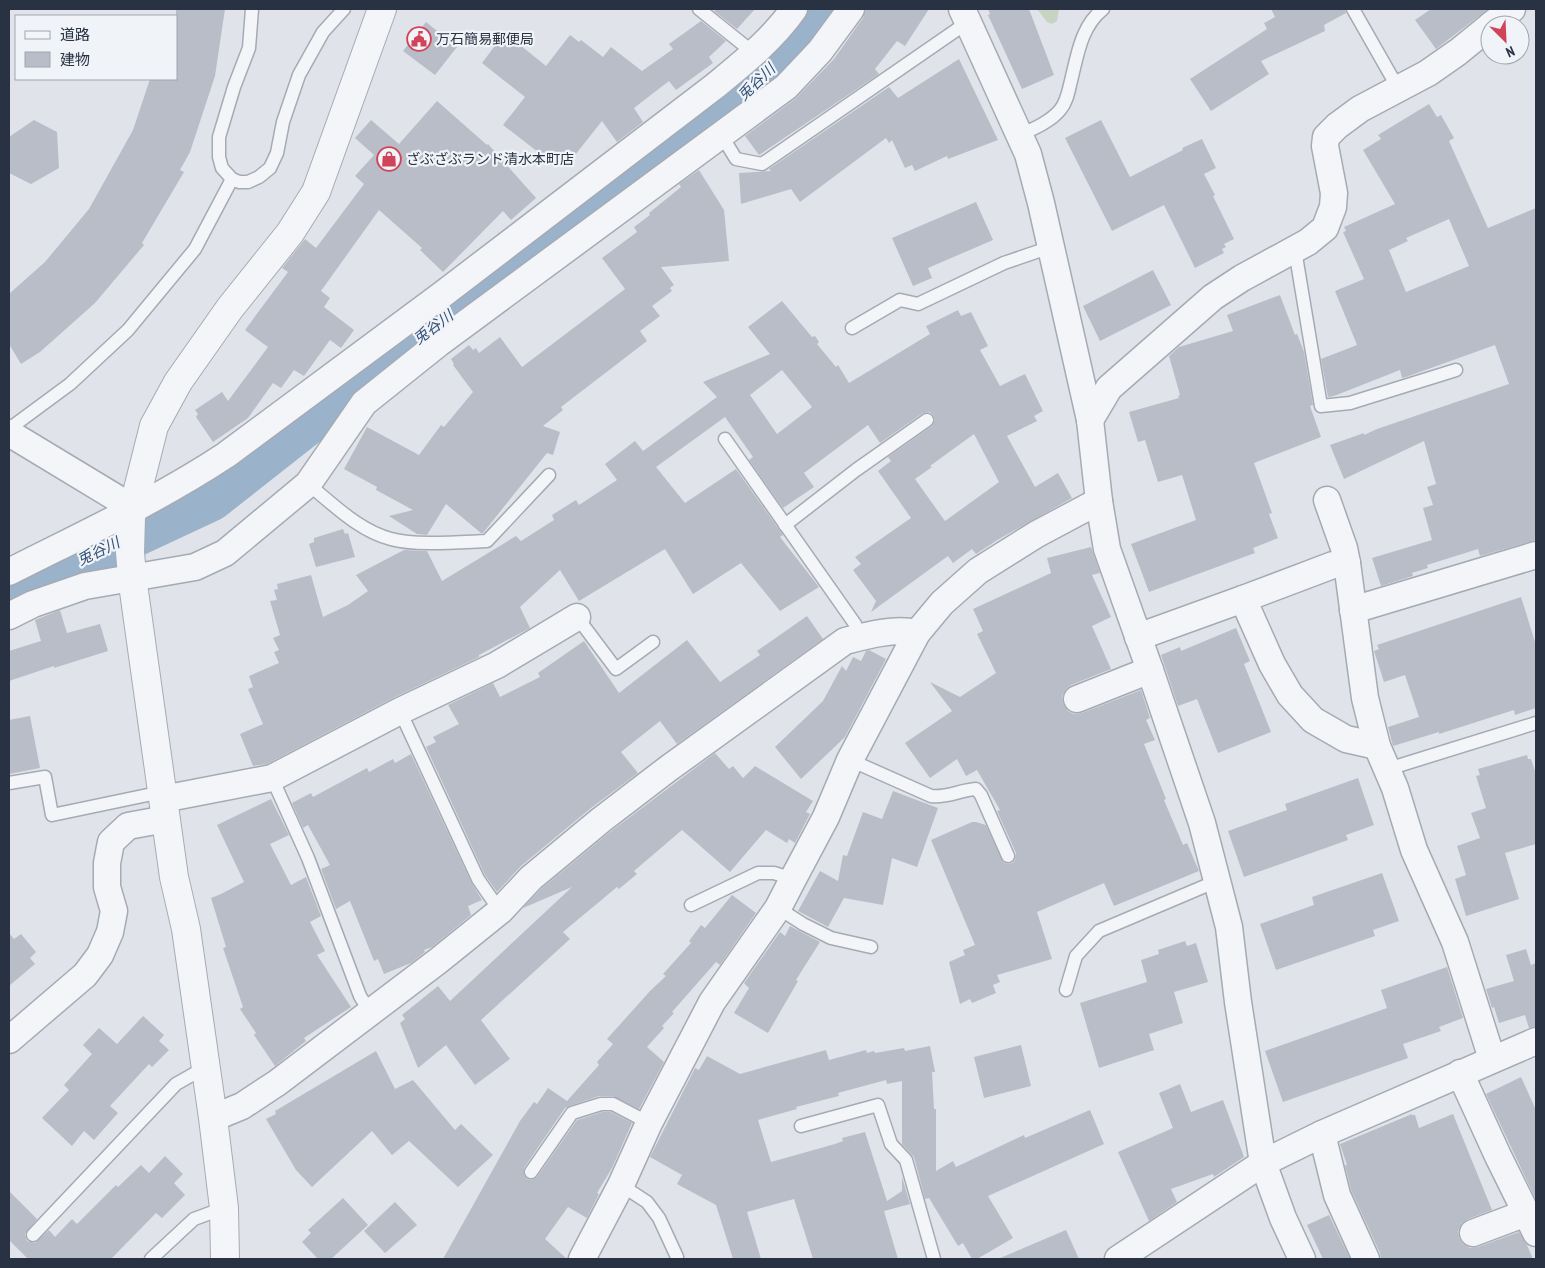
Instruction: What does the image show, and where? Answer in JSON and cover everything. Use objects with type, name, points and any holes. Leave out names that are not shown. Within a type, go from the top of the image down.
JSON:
[{"type":"street","points":[[225,1259],[224,1208],[213,1118],[186,929],[174,877],[131,564],[132,513],[154,426],[178,382],[230,308],[290,232],[316,192],[382,9]]},
{"type":"street","points":[[9,572],[132,513],[226,455],[443,294],[755,54],[794,9]]},
{"type":"street","points":[[9,616],[33,604],[85,586],[131,564],[195,567],[225,553],[308,484],[364,403],[439,343],[786,87],[820,51],[851,9]]},
{"type":"street","points":[[965,15],[1028,154],[1090,420],[1099,501],[1107,549],[1202,823],[1218,881],[1229,927],[1238,1002],[1263,1163],[1282,1218],[1302,1259]]},
{"type":"street","points":[[1090,420],[1109,388],[1213,296],[1242,278],[1295,250],[1325,228],[1333,207],[1334,192],[1325,146],[1326,137],[1336,126],[1360,109],[1428,73],[1480,35]]},
{"type":"street","points":[[9,433],[132,513]]},
{"type":"street","points":[[1327,500],[1344,548],[1347,563],[1364,698],[1382,758],[1414,850],[1455,942],[1492,1059]]},
{"type":"street","points":[[582,1259],[621,1185],[649,1123],[712,1002],[778,908],[826,817],[850,760],[917,633],[942,603],[978,571],[1037,534],[1099,501]]},
{"type":"street","points":[[1353,610],[1536,555]]},
{"type":"street","points":[[1138,637],[1333,566],[1347,563]]},
{"type":"street","points":[[1243,598],[1272,664],[1290,695],[1314,720],[1382,758]]},
{"type":"street","points":[[9,1040],[85,975],[100,955],[110,932],[114,911],[107,887],[107,863],[111,842],[128,826],[164,803],[272,778],[400,712],[497,665],[577,617]]},
{"type":"street","points":[[213,1118],[242,1106],[277,1083],[438,961],[500,911],[531,878],[616,808],[845,641],[904,630],[917,633]]},
{"type":"street","points":[[1077,699],[1150,670]]},
{"type":"street","points":[[1118,1259],[1263,1163],[1322,1134],[1536,1041]]},
{"type":"street","points":[[1460,1073],[1531,1223],[1473,1233]]},
{"type":"street","points":[[1322,1134],[1337,1195],[1366,1259]]},
{"type":"lane","points":[[252,9],[249,48],[218,137],[219,157],[222,168],[232,179],[239,182],[248,182],[259,177],[270,168],[277,153],[283,122],[299,75],[323,32],[344,9]]},
{"type":"lane","points":[[700,9],[755,54]]},
{"type":"lane","points":[[1020,136],[1042,124],[1059,111],[1066,100],[1084,31],[1095,15],[1103,9]]},
{"type":"lane","points":[[1353,9],[1398,88]]},
{"type":"lane","points":[[722,136],[736,159],[762,164],[965,15]]},
{"type":"lane","points":[[9,429],[70,384],[128,330],[194,249],[232,179]]},
{"type":"lane","points":[[852,328],[900,300],[918,304],[1004,263],[1051,247]]},
{"type":"lane","points":[[1295,250],[1321,406],[1350,403],[1456,370]]},
{"type":"lane","points":[[785,525],[856,470],[927,420]]},
{"type":"lane","points":[[725,439],[855,624],[860,637]]},
{"type":"lane","points":[[308,484],[352,519],[374,533],[392,540],[421,542],[487,541],[549,474]]},
{"type":"lane","points":[[577,617],[616,669],[653,642]]},
{"type":"lane","points":[[400,712],[478,879],[500,911]]},
{"type":"lane","points":[[1382,758],[1536,723]]},
{"type":"lane","points":[[850,760],[931,796],[942,797],[976,789],[981,795],[1008,856]]},
{"type":"lane","points":[[9,783],[45,777],[52,815],[164,803]]},
{"type":"lane","points":[[272,778],[308,858],[360,996],[370,1012]]},
{"type":"lane","points":[[691,905],[758,874],[774,873],[793,879]]},
{"type":"lane","points":[[1066,990],[1076,956],[1099,931],[1218,881]]},
{"type":"lane","points":[[778,908],[803,924],[831,938],[871,947]]},
{"type":"lane","points":[[33,1235],[176,1084],[206,1067]]},
{"type":"lane","points":[[531,1172],[572,1113],[601,1104],[613,1104],[649,1123]]},
{"type":"lane","points":[[801,1126],[878,1105],[891,1144],[906,1160],[934,1259]]},
{"type":"lane","points":[[621,1185],[647,1202],[659,1218],[676,1257]]},
{"type":"lane","points":[[151,1259],[194,1219],[224,1208]]},
{"type":"green space","points":[[1037,9],[1059,9],[1057,21],[1052,24],[1047,22]]},
{"type":"building","points":[[176,9],[225,9],[215,76],[190,152],[180,170],[184,172],[142,243],[144,245],[95,303],[40,352],[21,364],[9,344],[9,294],[45,262],[89,209],[133,130],[150,80],[178,80],[178,15],[176,15]]},
{"type":"building","points":[[717,9],[755,9],[737,29],[714,11]]},
{"type":"building","points":[[866,9],[929,9],[905,46],[897,41],[875,69],[879,74],[759,155],[745,136],[795,99],[834,59],[863,18]]},
{"type":"building","points":[[988,9],[1029,9],[1054,75],[1022,89],[988,15],[990,14]]},
{"type":"building","points":[[1271,9],[1345,9],[1346,13],[1324,25],[1325,31],[1261,61],[1269,74],[1211,111],[1190,79],[1267,29],[1264,23],[1275,17]]},
{"type":"building","points":[[1431,9],[1488,9],[1436,49],[1415,20]]},
{"type":"building","points":[[701,21],[726,41],[709,57],[713,63],[676,90],[669,81],[634,108],[643,122],[617,142],[602,121],[575,155],[569,149],[556,166],[503,125],[525,97],[482,63],[500,39],[504,42],[509,36],[546,66],[570,35],[579,42],[581,40],[603,57],[611,47],[642,71],[673,49],[669,44]]},
{"type":"building","points":[[426,22],[457,47],[435,75],[403,51]]},
{"type":"building","points":[[959,59],[998,140],[948,159],[947,156],[915,171],[912,165],[905,168],[892,140],[889,143],[886,138],[800,202],[791,189],[741,204],[739,173],[771,171],[769,169],[889,87],[898,98]]},
{"type":"building","points":[[437,101],[488,144],[536,198],[511,220],[503,211],[443,272],[420,250],[422,248],[379,210],[321,291],[330,298],[324,307],[354,330],[341,348],[330,340],[304,376],[294,370],[281,388],[273,383],[248,418],[213,442],[196,417],[198,414],[195,410],[222,392],[228,401],[268,347],[245,330],[288,272],[282,268],[305,239],[316,248],[364,184],[355,176],[374,155],[355,138],[371,120],[399,144]]},
{"type":"building","points":[[1429,104],[1437,117],[1441,115],[1454,138],[1449,141],[1488,228],[1536,208],[1536,540],[1480,556],[1478,549],[1427,565],[1428,568],[1412,573],[1413,576],[1381,586],[1372,558],[1432,540],[1423,508],[1433,505],[1427,487],[1436,484],[1424,441],[1344,479],[1330,445],[1364,433],[1364,435],[1509,384],[1495,345],[1406,377],[1402,378],[1400,370],[1328,397],[1321,359],[1357,345],[1335,291],[1364,279],[1343,232],[1346,231],[1344,227],[1395,204],[1363,150],[1381,139],[1378,135]],"holes":[[[1449,219],[1469,266],[1406,292],[1389,250],[1408,241],[1406,238]]]},
{"type":"building","points":[[34,120],[57,132],[59,168],[31,184],[9,173],[9,137]]},
{"type":"building","points":[[1101,120],[1130,177],[1202,139],[1216,168],[1204,174],[1234,239],[1224,244],[1226,247],[1222,249],[1224,253],[1195,268],[1164,205],[1112,231],[1065,138]]},
{"type":"building","points":[[699,170],[724,210],[729,261],[661,267],[674,285],[670,288],[672,291],[652,306],[660,316],[640,331],[647,341],[561,407],[563,410],[543,426],[560,432],[553,455],[547,453],[483,533],[446,504],[427,535],[417,534],[389,516],[413,510],[376,490],[377,487],[344,469],[367,427],[419,455],[441,425],[444,427],[473,392],[453,365],[451,359],[469,345],[473,350],[476,348],[479,353],[500,337],[522,367],[625,289],[602,258],[637,232],[634,227],[681,187],[679,184]]},
{"type":"building","points":[[976,202],[993,240],[928,268],[932,278],[913,286],[892,238]]},
{"type":"building","points":[[1153,270],[1171,305],[1100,341],[1083,306]]},
{"type":"building","points":[[1280,295],[1295,335],[1297,334],[1304,352],[1313,405],[1310,406],[1321,437],[1254,463],[1272,513],[1269,514],[1278,538],[1253,548],[1255,553],[1149,592],[1131,544],[1196,520],[1182,475],[1158,482],[1145,440],[1138,442],[1129,412],[1179,398],[1178,396],[1180,395],[1169,356],[1179,347],[1233,331],[1227,315]]},
{"type":"building","points":[[782,301],[812,337],[815,336],[819,342],[817,344],[836,367],[838,365],[849,383],[930,334],[926,326],[958,310],[961,316],[971,312],[988,346],[980,350],[1000,386],[1025,374],[1043,411],[1034,416],[1037,421],[1007,436],[1035,487],[1058,473],[1072,498],[976,554],[972,549],[953,563],[948,556],[871,612],[876,601],[853,570],[861,564],[855,557],[911,518],[878,471],[891,461],[888,457],[932,426],[935,420],[933,415],[930,412],[923,413],[880,443],[868,425],[804,473],[814,487],[783,508],[749,460],[753,457],[725,417],[656,467],[685,503],[736,469],[783,535],[780,537],[819,587],[780,611],[741,563],[693,594],[665,549],[579,601],[560,570],[520,607],[530,628],[479,655],[479,657],[393,698],[267,764],[253,766],[240,734],[263,724],[248,689],[253,687],[249,676],[279,663],[274,652],[279,650],[273,638],[280,635],[270,601],[277,600],[274,590],[278,589],[277,584],[311,575],[323,617],[348,605],[368,591],[356,575],[404,550],[427,551],[442,581],[516,536],[521,541],[554,520],[552,515],[576,500],[579,505],[617,480],[605,464],[635,441],[643,451],[717,397],[703,382],[770,354],[748,327]],"holes":[[[782,370],[812,407],[777,434],[750,395]],[[974,434],[999,482],[945,521],[915,479]]]},
{"type":"building","points":[[343,529],[345,534],[348,533],[355,557],[316,567],[309,544],[314,542],[314,538]]},
{"type":"building","points":[[1091,547],[1100,573],[1092,575],[1111,617],[1092,626],[1111,669],[1071,685],[1062,696],[1063,704],[1068,711],[1074,714],[1082,713],[1141,690],[1150,718],[1146,720],[1155,740],[1144,744],[1166,799],[1164,800],[1183,845],[1187,843],[1199,871],[1114,906],[1104,883],[1037,912],[1052,959],[997,975],[1000,982],[993,985],[996,993],[972,1003],[970,999],[960,1004],[949,962],[965,955],[963,950],[975,945],[931,840],[976,822],[986,825],[1003,862],[1007,864],[1012,863],[1015,860],[1016,853],[997,811],[1000,810],[977,770],[966,776],[957,759],[930,778],[905,743],[952,711],[930,682],[960,697],[996,673],[977,634],[983,631],[973,609],[1051,573],[1047,558]]},
{"type":"building","points":[[1521,597],[1536,645],[1536,708],[1515,715],[1514,710],[1439,734],[1439,732],[1393,746],[1388,727],[1419,717],[1405,675],[1384,682],[1374,651],[1379,649],[1377,645]]},
{"type":"building","points":[[60,610],[67,633],[100,624],[108,651],[9,681],[9,651],[41,641],[35,620]]},
{"type":"building","points":[[807,616],[823,639],[677,744],[660,721],[621,752],[638,773],[591,808],[521,866],[497,892],[485,875],[426,747],[436,742],[433,737],[459,724],[448,705],[493,683],[500,697],[540,677],[538,673],[584,641],[619,693],[687,640],[720,682],[760,655],[757,651]]},
{"type":"building","points":[[1236,628],[1250,661],[1244,664],[1271,732],[1218,753],[1197,699],[1178,706],[1161,655],[1180,647],[1181,651]]},
{"type":"building","points":[[869,650],[886,659],[845,737],[801,779],[775,747],[823,701],[842,666],[846,671],[853,657],[861,661],[866,651]]},
{"type":"building","points":[[30,716],[40,768],[9,774],[9,720]]},
{"type":"building","points":[[715,753],[729,769],[733,766],[743,778],[755,766],[813,801],[806,812],[810,814],[795,843],[789,839],[787,843],[766,830],[730,872],[682,830],[634,871],[637,874],[619,889],[617,887],[563,932],[570,939],[481,1020],[510,1059],[475,1085],[446,1045],[418,1068],[400,1023],[405,1019],[402,1015],[438,986],[450,1001],[572,887],[523,908],[541,889],[610,832]]},
{"type":"building","points":[[411,754],[471,882],[482,900],[468,906],[471,915],[432,947],[424,950],[425,952],[411,963],[384,974],[378,959],[374,961],[350,901],[336,909],[321,869],[330,865],[308,825],[303,828],[292,803],[311,793],[313,797],[367,768],[369,772],[393,759],[395,763]]},
{"type":"building","points":[[1527,755],[1528,759],[1531,759],[1536,774],[1536,844],[1505,853],[1519,899],[1466,916],[1455,879],[1466,875],[1457,846],[1480,838],[1471,813],[1486,808],[1476,776],[1480,775],[1478,769]]},
{"type":"building","points":[[1358,778],[1374,825],[1346,835],[1348,840],[1244,877],[1228,831],[1287,810],[1285,804]]},
{"type":"building","points":[[893,791],[938,808],[917,867],[892,858],[883,905],[844,898],[828,927],[798,911],[820,871],[838,881],[843,855],[847,856],[863,812],[882,819]]},
{"type":"building","points":[[271,799],[289,835],[270,844],[291,885],[306,877],[321,916],[310,922],[325,951],[317,955],[351,1007],[304,1038],[306,1041],[275,1066],[254,1035],[256,1033],[240,1009],[243,1007],[223,948],[226,947],[211,898],[244,882],[217,825]]},
{"type":"building","points":[[1382,873],[1399,921],[1373,930],[1375,936],[1276,970],[1260,924],[1314,905],[1312,897]]},
{"type":"building","points":[[732,895],[756,913],[720,965],[716,962],[672,1012],[674,1013],[662,1026],[664,1028],[647,1047],[664,1062],[639,1109],[613,1096],[599,1096],[565,1108],[524,1168],[524,1175],[527,1179],[531,1180],[537,1177],[577,1120],[602,1112],[611,1112],[632,1123],[612,1168],[597,1193],[599,1194],[587,1218],[568,1207],[545,1239],[567,1259],[443,1259],[520,1121],[534,1102],[537,1104],[548,1088],[567,1101],[599,1065],[597,1062],[613,1044],[607,1039],[666,976],[663,974],[691,943],[689,941],[701,925],[705,928]]},
{"type":"building","points":[[790,926],[820,942],[796,980],[798,981],[768,1033],[734,1013],[749,988],[744,983],[780,932],[785,936]]},
{"type":"building","points":[[9,933],[14,939],[21,934],[36,952],[30,958],[35,964],[9,986]]},
{"type":"building","points":[[1185,941],[1187,946],[1196,943],[1208,982],[1174,992],[1183,1023],[1149,1034],[1154,1050],[1099,1068],[1080,1003],[1147,982],[1141,960],[1159,954],[1158,950]]},
{"type":"building","points":[[1526,949],[1531,965],[1536,963],[1536,1026],[1529,1028],[1525,1015],[1499,1023],[1486,989],[1514,981],[1506,955]]},
{"type":"building","points":[[1447,967],[1463,1018],[1439,1027],[1441,1031],[1403,1044],[1408,1058],[1283,1102],[1265,1051],[1387,1008],[1381,990]]},
{"type":"building","points":[[143,1016],[164,1035],[159,1041],[169,1050],[152,1067],[149,1064],[110,1106],[118,1113],[94,1140],[84,1131],[72,1146],[42,1118],[69,1090],[64,1085],[92,1054],[83,1045],[99,1028],[117,1044]]},
{"type":"building","points":[[1021,1045],[1031,1086],[984,1098],[974,1057]]},
{"type":"building","points":[[930,1046],[935,1072],[932,1072],[934,1109],[936,1109],[936,1171],[953,1161],[956,1167],[1024,1135],[1025,1138],[1090,1110],[1104,1144],[988,1196],[1013,1238],[977,1259],[972,1259],[963,1243],[958,1246],[929,1198],[925,1199],[914,1157],[902,1144],[902,1081],[887,1084],[886,1080],[838,1093],[839,1096],[796,1107],[797,1109],[758,1120],[771,1162],[835,1144],[843,1141],[842,1138],[865,1132],[887,1201],[902,1191],[902,1177],[910,1204],[884,1211],[898,1259],[813,1259],[794,1199],[747,1212],[761,1259],[733,1259],[716,1205],[677,1184],[682,1175],[650,1157],[695,1068],[699,1070],[707,1056],[740,1074],[826,1050],[829,1060],[866,1050],[867,1053],[874,1051],[875,1053],[904,1048],[905,1051]]},
{"type":"building","points":[[376,1051],[395,1089],[413,1080],[455,1130],[461,1124],[493,1155],[458,1187],[409,1141],[392,1155],[372,1131],[312,1187],[296,1170],[266,1119],[276,1114],[275,1111]]},
{"type":"building","points":[[1521,1077],[1536,1110],[1536,1200],[1486,1094]]},
{"type":"building","points":[[1180,1084],[1191,1112],[1223,1100],[1244,1157],[1214,1177],[1213,1174],[1171,1189],[1177,1202],[1149,1221],[1118,1152],[1173,1128],[1159,1093]]},
{"type":"building","points":[[1412,1114],[1415,1115],[1419,1128],[1453,1114],[1492,1210],[1462,1223],[1458,1231],[1459,1238],[1463,1244],[1470,1248],[1478,1247],[1519,1232],[1533,1259],[1381,1259],[1351,1190],[1345,1165],[1347,1165],[1340,1144]]},
{"type":"building","points":[[165,1156],[183,1174],[174,1183],[185,1195],[162,1218],[156,1213],[111,1259],[28,1259],[9,1240],[9,1191],[37,1219],[25,1234],[27,1241],[35,1243],[49,1230],[55,1237],[72,1219],[77,1224],[116,1185],[118,1187],[141,1165],[149,1173]]},
{"type":"building","points":[[343,1198],[368,1225],[331,1259],[318,1259],[302,1242],[311,1233],[308,1230]]},
{"type":"building","points":[[395,1202],[417,1225],[385,1253],[364,1231]]},
{"type":"building","points":[[1329,1215],[1350,1259],[1323,1259],[1307,1225]]},
{"type":"building","points":[[1066,1230],[1079,1259],[998,1259]]},
{"type":"waterway","name":"兎谷川","points":[[9,595],[86,555],[210,497],[318,412],[731,106],[790,48],[822,9]]},
{"type":"place","name":"万石簡易郵便局","points":[[419,39]]},
{"type":"place","name":"ざぶざぶランド清水本町店","points":[[389,159]]}]
